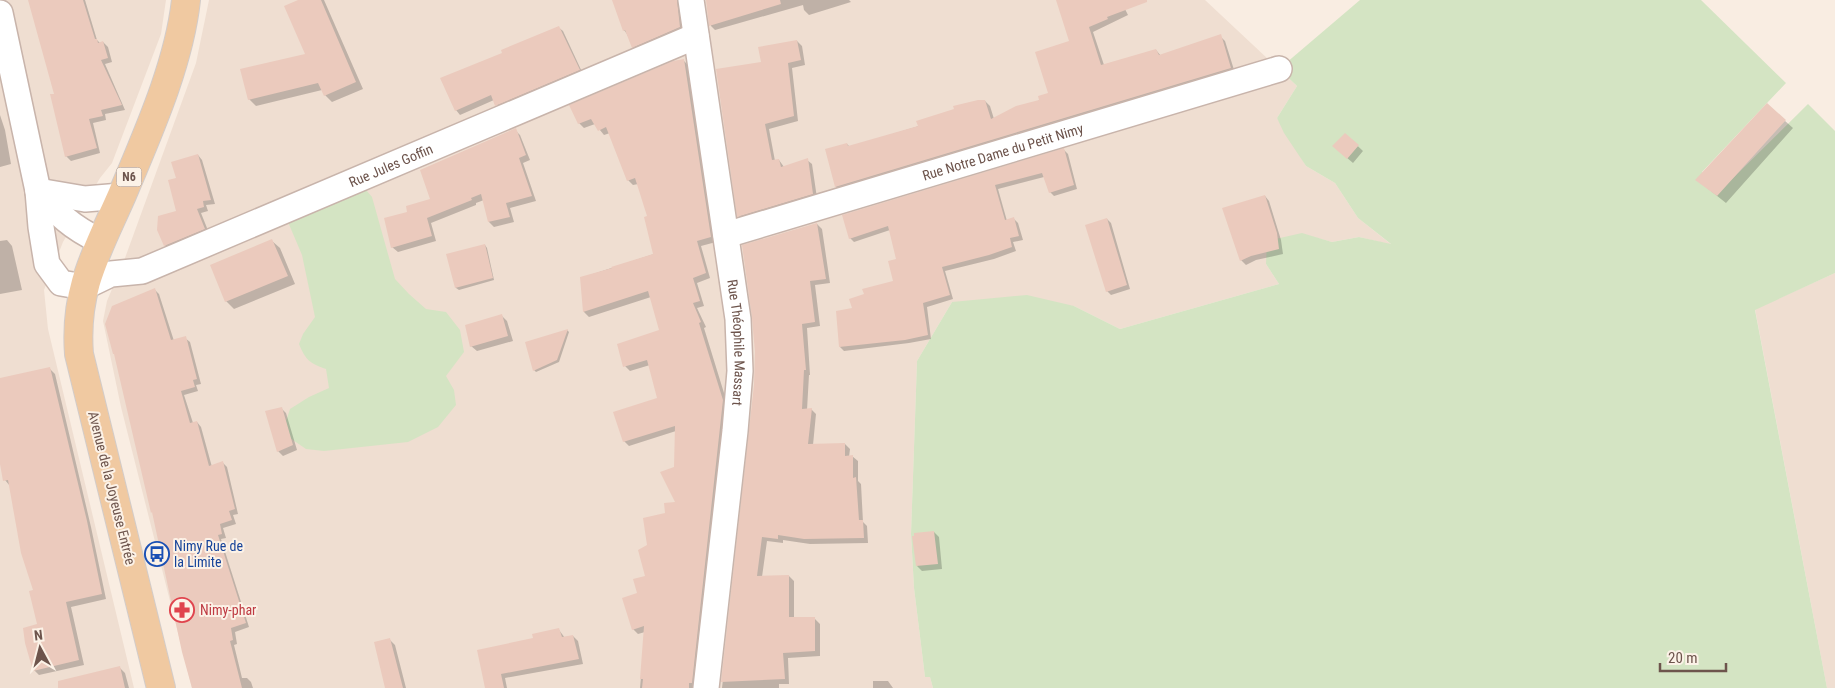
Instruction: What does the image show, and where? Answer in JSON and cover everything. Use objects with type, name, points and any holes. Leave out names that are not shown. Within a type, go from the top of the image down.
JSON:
[{"type":"main road","name":"Avenue de la Joyeuse Entrée","points":[[161,688],[79,354],[77,332],[84,286],[100,241],[121,196],[161,96],[176,52],[186,0]]},
{"type":"street","name":"Rue Théophile Massart","points":[[691,0],[738,319],[740,371],[706,688]]},
{"type":"street","points":[[0,13],[38,191],[47,264],[61,283],[84,286]]},
{"type":"street","name":"Rue Jules Goffin","points":[[84,286],[111,274],[142,271],[696,36]]},
{"type":"street","name":"Rue Notre Dame du Petit Nimy","points":[[726,234],[1279,69]]},
{"type":"street","points":[[38,191],[85,199],[121,196]]},
{"type":"street","points":[[38,191],[66,221],[80,231],[100,241]]},
{"type":"shaded area","points":[[0,0],[166,0],[161,34],[112,163],[100,178],[63,242],[44,290],[48,329],[134,688],[0,688]]},
{"type":"shaded area","points":[[209,0],[1205,0],[1297,86],[1277,118],[1306,166],[1335,183],[1358,218],[1392,245],[1359,237],[1332,242],[1302,234],[1266,264],[1279,284],[1120,329],[1074,306],[952,302],[917,361],[911,534],[914,588],[925,677],[930,677],[933,688],[192,688],[121,407],[103,321],[107,301],[125,258],[196,63]]},
{"type":"shaded area","points":[[1835,273],[1835,688],[1827,688],[1755,309]]},
{"type":"green space","points":[[1360,0],[1701,0],[1786,83],[1702,172],[1720,191],[1808,104],[1835,131],[1835,273],[1755,310],[1827,688],[933,688],[930,677],[925,677],[914,588],[911,534],[917,361],[952,302],[1027,295],[1074,306],[1120,329],[1279,284],[1266,264],[1267,241],[1302,233],[1332,242],[1359,237],[1391,244],[1358,218],[1335,183],[1306,166],[1284,133],[1277,118],[1297,86],[1279,69]]},
{"type":"green space","points":[[366,190],[372,197],[395,279],[426,309],[446,312],[460,330],[464,352],[446,376],[454,390],[456,405],[438,427],[408,442],[324,451],[306,449],[290,438],[286,421],[290,409],[309,397],[329,388],[326,369],[309,361],[299,344],[303,334],[315,317],[302,255],[288,222]]},
{"type":"building","points":[[28,0],[83,0],[95,39],[97,39],[98,43],[103,41],[108,58],[101,60],[122,105],[101,110],[103,116],[89,119],[97,148],[65,157],[50,94],[54,94]]},
{"type":"building","points":[[298,0],[321,0],[356,82],[324,96],[318,83],[248,100],[240,69],[305,54],[284,6]]},
{"type":"building","points":[[612,0],[677,0],[680,27],[632,48],[625,30],[623,31]]},
{"type":"building","points":[[706,0],[780,0],[781,4],[709,26]]},
{"type":"building","points":[[1056,0],[1147,0],[1147,2],[1107,17],[1108,19],[1089,27],[1101,65],[1156,49],[1159,55],[1221,34],[1231,68],[835,187],[825,149],[847,143],[848,146],[918,126],[916,121],[954,109],[953,106],[978,100],[985,100],[991,119],[1016,106],[1039,100],[1038,96],[1048,93],[1035,52],[1069,41]]},
{"type":"building","points":[[559,26],[580,70],[495,106],[491,95],[455,111],[440,78],[502,53],[501,50]]},
{"type":"building","points":[[797,40],[801,60],[788,63],[794,116],[765,124],[772,160],[779,159],[781,167],[808,158],[813,194],[737,217],[716,69],[761,62],[758,47]]},
{"type":"building","points":[[684,59],[711,237],[697,241],[706,273],[693,278],[700,301],[693,303],[701,322],[699,323],[723,400],[692,683],[689,683],[689,688],[642,688],[643,679],[640,679],[644,626],[632,630],[622,598],[637,593],[633,579],[645,576],[638,550],[647,545],[643,518],[665,513],[664,503],[675,502],[660,472],[674,467],[675,426],[623,442],[613,412],[657,398],[647,360],[623,367],[617,344],[659,330],[648,291],[583,312],[580,277],[653,254],[644,217],[647,216],[635,178],[627,181],[606,127],[598,131],[591,119],[578,124],[569,105],[673,61]]},
{"type":"building","points":[[1767,103],[1786,120],[1717,196],[1695,180]]},
{"type":"building","points":[[516,128],[526,155],[519,158],[532,196],[506,203],[510,217],[488,222],[481,194],[471,198],[472,200],[427,218],[432,236],[391,248],[384,218],[407,212],[406,206],[430,199],[420,170]]},
{"type":"building","points":[[1345,133],[1359,145],[1347,159],[1332,146]]},
{"type":"building","points":[[1064,148],[1074,185],[1049,193],[1042,173],[995,185],[1005,220],[1014,217],[1019,236],[1010,238],[1012,247],[942,267],[950,295],[923,303],[928,335],[905,340],[839,347],[836,311],[852,308],[849,299],[864,294],[862,289],[893,281],[888,261],[896,259],[888,226],[849,239],[842,215]]},
{"type":"building","points":[[198,154],[211,200],[203,201],[204,207],[197,209],[205,229],[164,246],[157,230],[158,216],[176,211],[168,180],[176,178],[171,162]]},
{"type":"building","points":[[1265,195],[1277,233],[1279,249],[1251,256],[1240,261],[1222,208]]},
{"type":"building","points":[[1107,218],[1127,285],[1106,292],[1085,225]]},
{"type":"building","points":[[817,223],[826,279],[810,281],[815,322],[802,324],[806,370],[804,370],[802,409],[812,408],[808,444],[845,443],[845,456],[853,455],[853,478],[856,477],[859,520],[863,520],[864,538],[804,539],[778,535],[778,539],[762,537],[757,576],[789,575],[789,617],[815,617],[815,651],[783,653],[785,679],[721,682],[754,385],[755,352],[742,245]]},
{"type":"building","points":[[272,239],[288,276],[225,302],[210,265]]},
{"type":"building","points":[[485,244],[493,278],[455,288],[446,254]]},
{"type":"building","points":[[155,288],[171,340],[186,336],[197,379],[193,380],[195,387],[181,391],[190,423],[197,421],[209,466],[223,461],[235,509],[229,511],[232,520],[220,524],[222,534],[218,535],[246,623],[231,628],[233,640],[230,641],[242,688],[192,688],[182,652],[152,512],[105,324],[112,306]]},
{"type":"building","points":[[502,314],[508,336],[470,347],[465,325]]},
{"type":"building","points":[[568,329],[557,360],[533,371],[525,342]]},
{"type":"building","points":[[50,367],[87,521],[102,594],[66,602],[79,660],[33,671],[23,628],[37,624],[29,591],[33,590],[21,553],[8,480],[3,481],[0,464],[0,378]]},
{"type":"building","points":[[282,407],[293,445],[277,452],[265,411]]},
{"type":"building","points":[[934,531],[938,564],[916,566],[912,536],[914,536],[914,533]]},
{"type":"building","points":[[559,628],[562,637],[573,635],[579,659],[501,674],[504,688],[485,688],[477,650],[533,638],[532,634]]},
{"type":"building","points":[[390,638],[403,688],[385,688],[374,642]]},
{"type":"building","points":[[120,666],[125,688],[58,688],[58,681]]},
{"type":"place","name":"Nimy Rue de la Limite","points":[[157,554]]},
{"type":"place","name":"Nimy-phar","points":[[182,610]]}]
